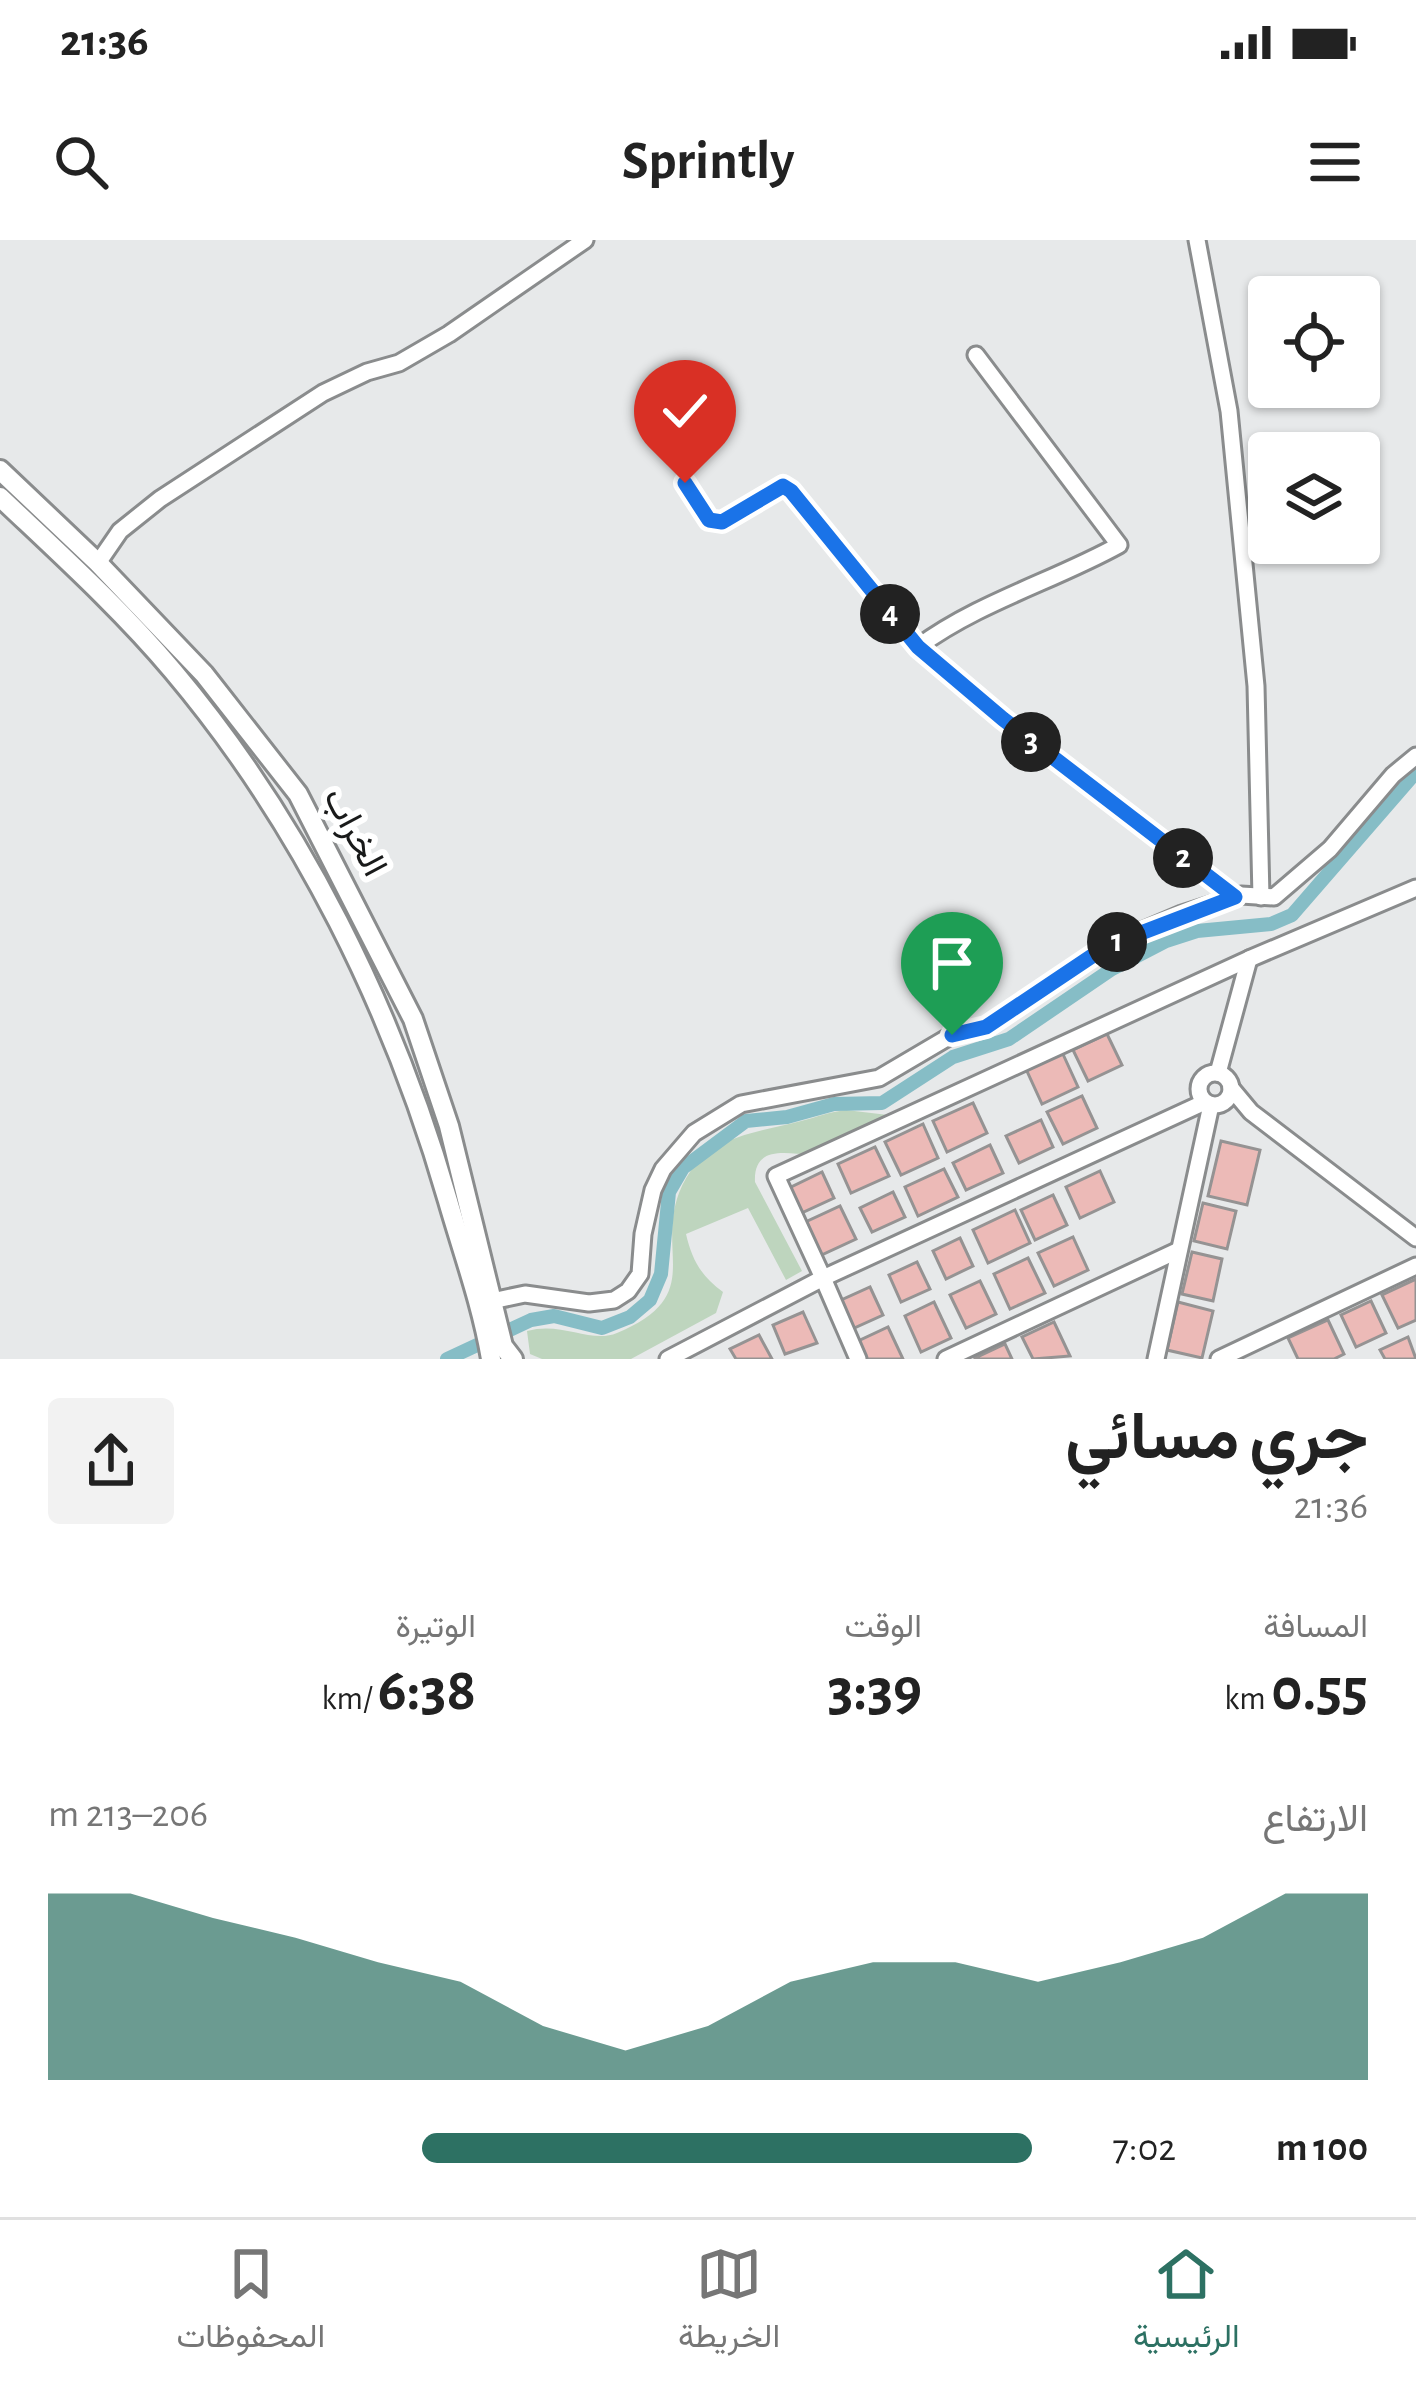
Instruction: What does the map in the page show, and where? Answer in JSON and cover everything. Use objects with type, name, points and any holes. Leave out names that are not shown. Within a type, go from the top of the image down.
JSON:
[{"type":"main road","name":"الخراب","points":[[0,470],[204,674],[298,794],[413,1019],[449,1126],[490,1312]]},
{"type":"main road","points":[[0,497],[171,668],[224,734],[320,887],[386,1025],[428,1133],[490,1312],[499,1353]]},
{"type":"street","points":[[98,563],[131,520],[179,487],[323,393],[399,363],[449,334],[585,240]]},
{"type":"street","points":[[1197,240],[1229,411],[1256,686],[1261,896]]},
{"type":"street","points":[[918,647],[980,610],[1120,545],[976,355]]},
{"type":"street","points":[[685,483],[709,520],[722,522],[783,486],[791,491],[918,647],[1031,742],[1235,897]]},
{"type":"street","points":[[490,1312],[525,1294],[590,1303],[614,1300],[640,1274],[653,1190],[663,1169],[713,1119],[741,1104],[879,1078],[952,1035],[986,1027],[1107,946],[1235,897],[1274,897],[1330,849],[1393,775],[1416,756]]},
{"type":"street","points":[[858,1359],[776,1176],[1249,959],[1416,888]]},
{"type":"street","points":[[1219,1073],[1249,959]]},
{"type":"street","points":[[1156,1359],[1208,1100],[1208,1075],[1219,1073],[1228,1078],[1251,1112],[1416,1238]]},
{"type":"street","points":[[668,1359],[823,1279],[1178,1113],[1208,1100],[1228,1099],[1232,1088]]},
{"type":"street","points":[[1208,1100],[1251,1112]]},
{"type":"street","points":[[946,1359],[1180,1250]]},
{"type":"street","points":[[1219,1359],[1416,1266]]},
{"type":"green space","points":[[846,1110],[888,1115],[887,1120],[833,1148],[815,1154],[768,1155],[756,1169],[755,1182],[802,1271],[786,1280],[748,1208],[686,1234],[698,1267],[723,1292],[716,1313],[631,1359],[542,1359],[530,1354],[527,1331],[607,1336],[644,1319],[661,1304],[673,1272],[673,1215],[679,1193],[701,1159],[715,1148],[747,1134]]},
{"type":"building","points":[[1107,1034],[1122,1065],[1088,1081],[1073,1050]]},
{"type":"building","points":[[1062,1052],[1078,1087],[1042,1104],[1026,1069]]},
{"type":"building","points":[[1082,1096],[1097,1128],[1063,1144],[1047,1112]]},
{"type":"building","points":[[973,1103],[987,1133],[947,1152],[933,1121]]},
{"type":"building","points":[[1041,1120],[1053,1147],[1019,1163],[1006,1136]]},
{"type":"building","points":[[923,1124],[938,1158],[901,1175],[885,1142]]},
{"type":"building","points":[[1221,1141],[1260,1150],[1247,1205],[1208,1196]]},
{"type":"building","points":[[990,1145],[1003,1173],[966,1190],[953,1163]]},
{"type":"building","points":[[875,1147],[889,1176],[851,1193],[838,1164]]},
{"type":"building","points":[[944,1169],[958,1197],[918,1216],[905,1187]]},
{"type":"building","points":[[1100,1171],[1114,1202],[1080,1218],[1066,1187]]},
{"type":"building","points":[[822,1172],[834,1198],[795,1216],[783,1191]]},
{"type":"building","points":[[893,1192],[905,1217],[872,1232],[860,1208]]},
{"type":"building","points":[[1053,1195],[1067,1225],[1035,1240],[1021,1210]]},
{"type":"building","points":[[1203,1203],[1236,1211],[1227,1249],[1194,1241]]},
{"type":"building","points":[[840,1206],[856,1239],[815,1258],[799,1225]]},
{"type":"building","points":[[1015,1210],[1030,1243],[988,1263],[973,1230]]},
{"type":"building","points":[[1073,1237],[1088,1270],[1054,1286],[1038,1253]]},
{"type":"building","points":[[960,1238],[973,1266],[946,1279],[933,1251]]},
{"type":"building","points":[[1192,1252],[1222,1259],[1213,1301],[1182,1294]]},
{"type":"building","points":[[1028,1258],[1045,1293],[1010,1309],[994,1274]]},
{"type":"building","points":[[917,1262],[930,1289],[901,1302],[889,1275]]},
{"type":"building","points":[[1416,1279],[1416,1320],[1398,1328],[1382,1295]]},
{"type":"building","points":[[980,1281],[996,1314],[966,1328],[950,1295]]},
{"type":"building","points":[[870,1287],[883,1315],[852,1329],[839,1301]]},
{"type":"building","points":[[1371,1301],[1386,1333],[1356,1347],[1341,1315]]},
{"type":"building","points":[[934,1302],[951,1338],[921,1352],[905,1316]]},
{"type":"building","points":[[1178,1302],[1213,1311],[1202,1358],[1167,1350]]},
{"type":"building","points":[[803,1312],[817,1343],[785,1354],[773,1325]]},
{"type":"building","points":[[1328,1320],[1344,1354],[1334,1359],[1298,1359],[1288,1338]]},
{"type":"building","points":[[1054,1322],[1070,1356],[1033,1359],[1022,1337]]},
{"type":"building","points":[[888,1327],[903,1359],[864,1359],[856,1342]]},
{"type":"building","points":[[759,1335],[772,1359],[736,1359],[730,1349]]},
{"type":"building","points":[[1408,1337],[1416,1359],[1385,1359],[1380,1350]]},
{"type":"building","points":[[1005,1344],[1012,1359],[975,1358]]},
{"type":"waterway","points":[[447,1359],[531,1320],[554,1316],[602,1328],[630,1317],[650,1300],[661,1274],[669,1192],[683,1168],[746,1121],[787,1117],[834,1104],[882,1103],[953,1057],[1009,1039],[1112,969],[1166,941],[1197,931],[1271,924],[1292,915],[1416,772]]},
{"type":"route","points":[[685,483],[709,520],[722,522],[783,486],[791,491],[918,647],[1112,805],[1235,897],[1107,946],[986,1027],[952,1035]]}]
